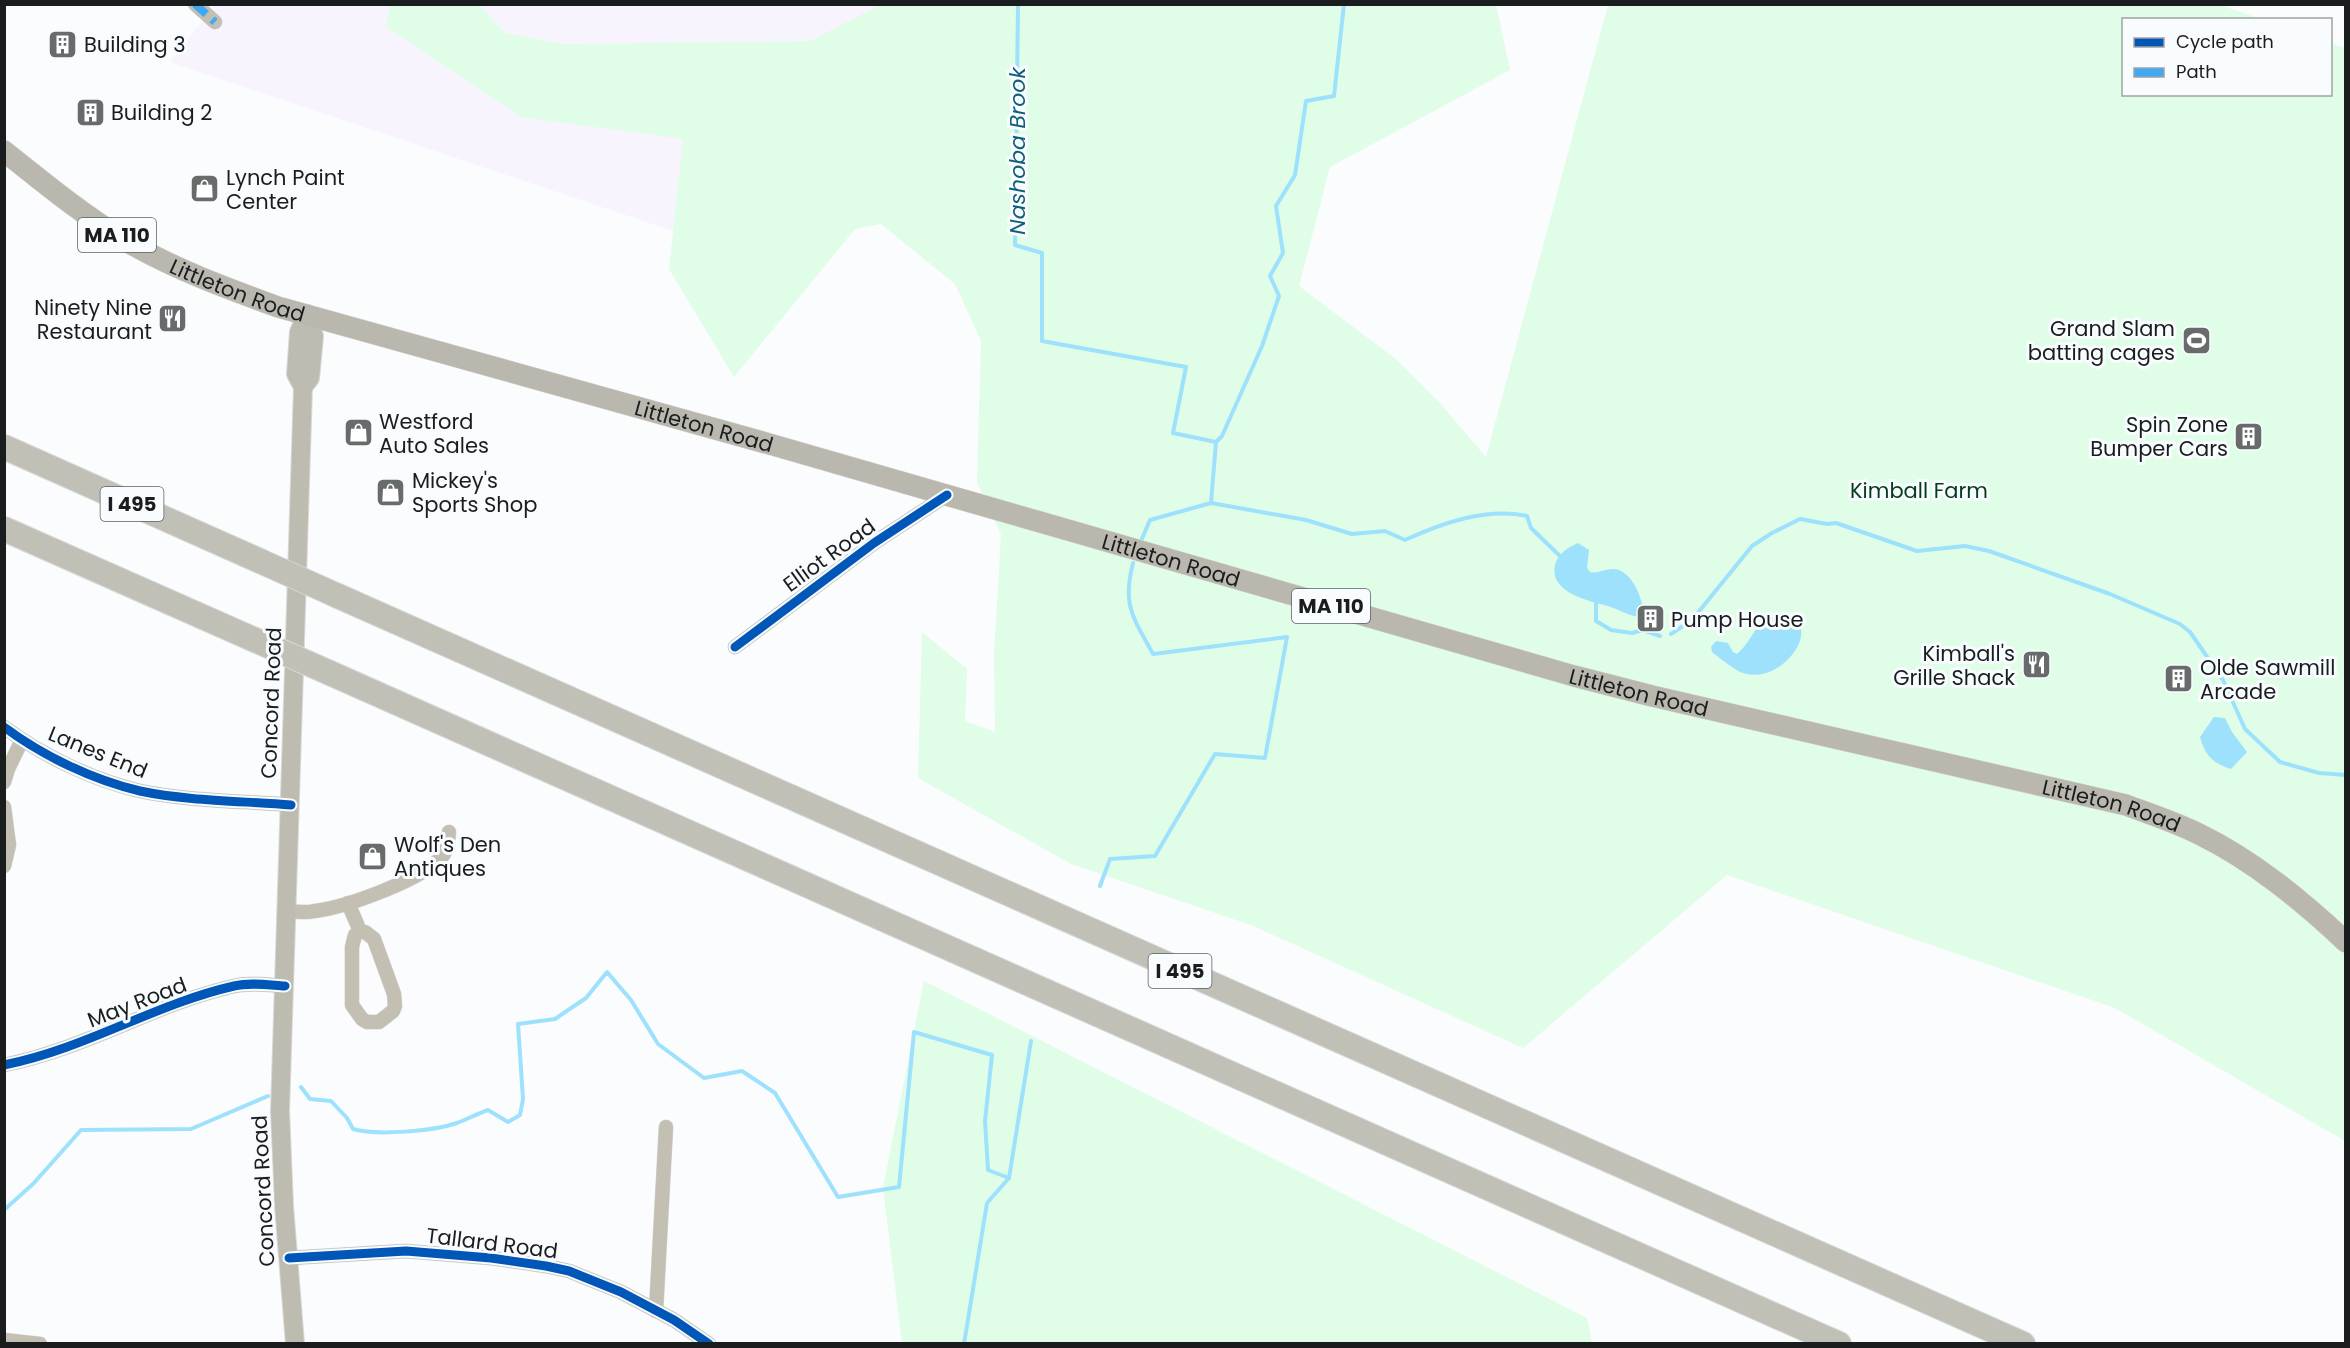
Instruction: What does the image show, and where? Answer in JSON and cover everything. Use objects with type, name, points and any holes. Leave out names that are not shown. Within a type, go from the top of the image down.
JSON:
[{"type":"highway","name":"I 495","points":[[4,447],[2023,1344]]},
{"type":"highway","points":[[4,529],[1839,1344]]},
{"type":"main road","name":"Littleton Road","points":[[4,151],[71,204],[136,246],[213,283],[278,307],[947,495],[1574,676],[2126,805],[2197,833],[2237,855],[2301,901],[2346,942]]},
{"type":"main road","name":"Concord Road","points":[[295,1344],[280,1111],[303,387],[296,374],[299,332],[307,314]]},
{"type":"street","points":[[195,4],[214,22]]},
{"type":"street","name":"Elliot Road","points":[[735,647],[874,543],[947,495]]},
{"type":"street","name":"Lanes End","points":[[4,727],[22,740],[81,770],[140,790],[291,805]]},
{"type":"street","points":[[4,782],[22,740]]},
{"type":"street","points":[[4,807],[9,845],[4,866]]},
{"type":"street","points":[[287,911],[313,912],[348,903],[409,879],[430,867],[445,852],[449,832]]},
{"type":"street","points":[[348,903],[360,931]]},
{"type":"street","points":[[360,931],[374,939],[394,994],[393,1011],[385,1020],[379,1022],[367,1022],[357,1016],[352,1005],[352,947],[355,935],[360,931]]},
{"type":"street","name":"May Road","points":[[4,1065],[91,1040],[130,1023],[235,986],[285,986]]},
{"type":"street","points":[[656,1311],[666,1127]]},
{"type":"street","name":"Tallard Road","points":[[289,1258],[406,1251],[520,1261],[569,1271],[621,1292],[674,1320],[709,1344]]},
{"type":"street","points":[[4,1340],[40,1344]]},
{"type":"shaded area","points":[[215,5],[984,5],[870,189],[789,270],[170,62]]},
{"type":"green space","name":"Kimball Farm","points":[[390,4],[479,5],[505,33],[564,44],[810,41],[882,4],[1496,5],[1510,70],[1330,167],[1299,286],[1397,360],[1439,402],[1486,457],[1608,5],[2217,4],[2258,18],[2122,18],[2122,96],[2332,96],[2332,43],[2345,48],[2345,1141],[2115,1008],[1727,875],[1523,1048],[1251,925],[1071,864],[918,778],[922,632],[967,669],[965,721],[995,732],[994,654],[1001,535],[977,482],[981,341],[955,284],[881,224],[855,229],[734,377],[669,269],[683,139],[521,117],[386,27]]},
{"type":"green space","points":[[924,981],[1587,1318],[1592,1343],[902,1343],[883,1188]]},
{"type":"water","points":[[1578,543],[1589,550],[1587,568],[1590,572],[1619,570],[1634,583],[1643,609],[1638,617],[1579,597],[1557,582],[1555,565],[1558,557]]},
{"type":"water","points":[[1783,614],[1796,620],[1801,629],[1800,640],[1795,652],[1772,671],[1758,675],[1743,673],[1712,652],[1711,647],[1716,641],[1728,643],[1733,652],[1737,654],[1760,625],[1766,620]]},
{"type":"water","points":[[2214,717],[2225,718],[2247,752],[2231,769],[2214,761],[2207,753],[2200,737]]},
{"type":"waterway","name":"Nashoba Brook","points":[[1018,4],[1015,245],[1042,253],[1042,341],[1186,367],[1173,433],[1216,442],[1211,503],[1150,520],[1141,541]]},
{"type":"waterway","points":[[1216,442],[1222,436],[1262,346],[1279,296],[1270,276],[1283,253],[1276,206],[1295,175],[1306,101],[1334,96],[1344,4]]},
{"type":"waterway","points":[[1211,503],[1306,520],[1352,534],[1385,531],[1405,540],[1465,518],[1496,514],[1527,516],[1531,528],[1562,558]]},
{"type":"waterway","points":[[1671,634],[1692,620],[1752,546],[1800,519],[1827,524],[1836,523],[1917,551],[1965,546],[1989,551],[2110,594],[2180,624],[2190,632],[2223,680],[2245,729],[2280,762],[2319,773],[2346,775]]},
{"type":"waterway","name":"Nashoba Brook","points":[[1100,886],[1110,859],[1155,856],[1215,754],[1265,758],[1287,637],[1153,654],[1131,611],[1129,590],[1133,563]]},
{"type":"waterway","points":[[1596,600],[1596,621],[1611,630],[1632,633],[1643,630],[1660,636]]},
{"type":"waterway","points":[[301,1087],[310,1099],[331,1101],[347,1118],[353,1129],[363,1131],[405,1132],[434,1128],[457,1123],[488,1110],[508,1122],[520,1115],[523,1099],[518,1024],[555,1019],[586,998],[607,972],[631,1000],[658,1044],[704,1078],[742,1071],[775,1093],[838,1197],[899,1187],[914,1032],[992,1055],[985,1121],[988,1170],[1009,1178]]},
{"type":"waterway","name":"Nashoba Brook","points":[[964,1344],[987,1203],[1009,1178],[1031,1041]]},
{"type":"waterway","points":[[4,1210],[33,1184],[81,1130],[191,1129],[268,1096]]},
{"type":"marked path","points":[[195,4],[215,22]]},
{"type":"cycle path","points":[[735,647],[874,543],[947,495]]},
{"type":"cycle path","points":[[4,727],[35,748],[69,766],[140,791],[177,797],[291,805]]},
{"type":"cycle path","points":[[4,1065],[34,1058],[92,1038],[205,994],[246,984],[285,986]]},
{"type":"cycle path","points":[[289,1258],[406,1251],[491,1258],[546,1266],[569,1271],[621,1292],[674,1320],[709,1344]]},
{"type":"place","name":"Building 3","points":[[63,44]]},
{"type":"place","name":"Building 2","points":[[90,112]]},
{"type":"place","name":"Lynch Paint Center","points":[[205,189]]},
{"type":"place","name":"Ninety Nine Restaurant","points":[[173,319]]},
{"type":"place","name":"Grand Slam batting cages","points":[[2196,340]]},
{"type":"place","name":"Westford Auto Sales","points":[[358,433]]},
{"type":"place","name":"Spin Zone Bumper Cars","points":[[2249,436]]},
{"type":"place","name":"Mickey's Sports Shop","points":[[391,492]]},
{"type":"place","name":"Pump House","points":[[1650,619]]},
{"type":"place","name":"Kimball's Grille Shack","points":[[2036,665]]},
{"type":"place","name":"Olde Sawmill Arcade","points":[[2179,679]]},
{"type":"place","name":"Wolf's Den Antiques","points":[[373,856]]}]
